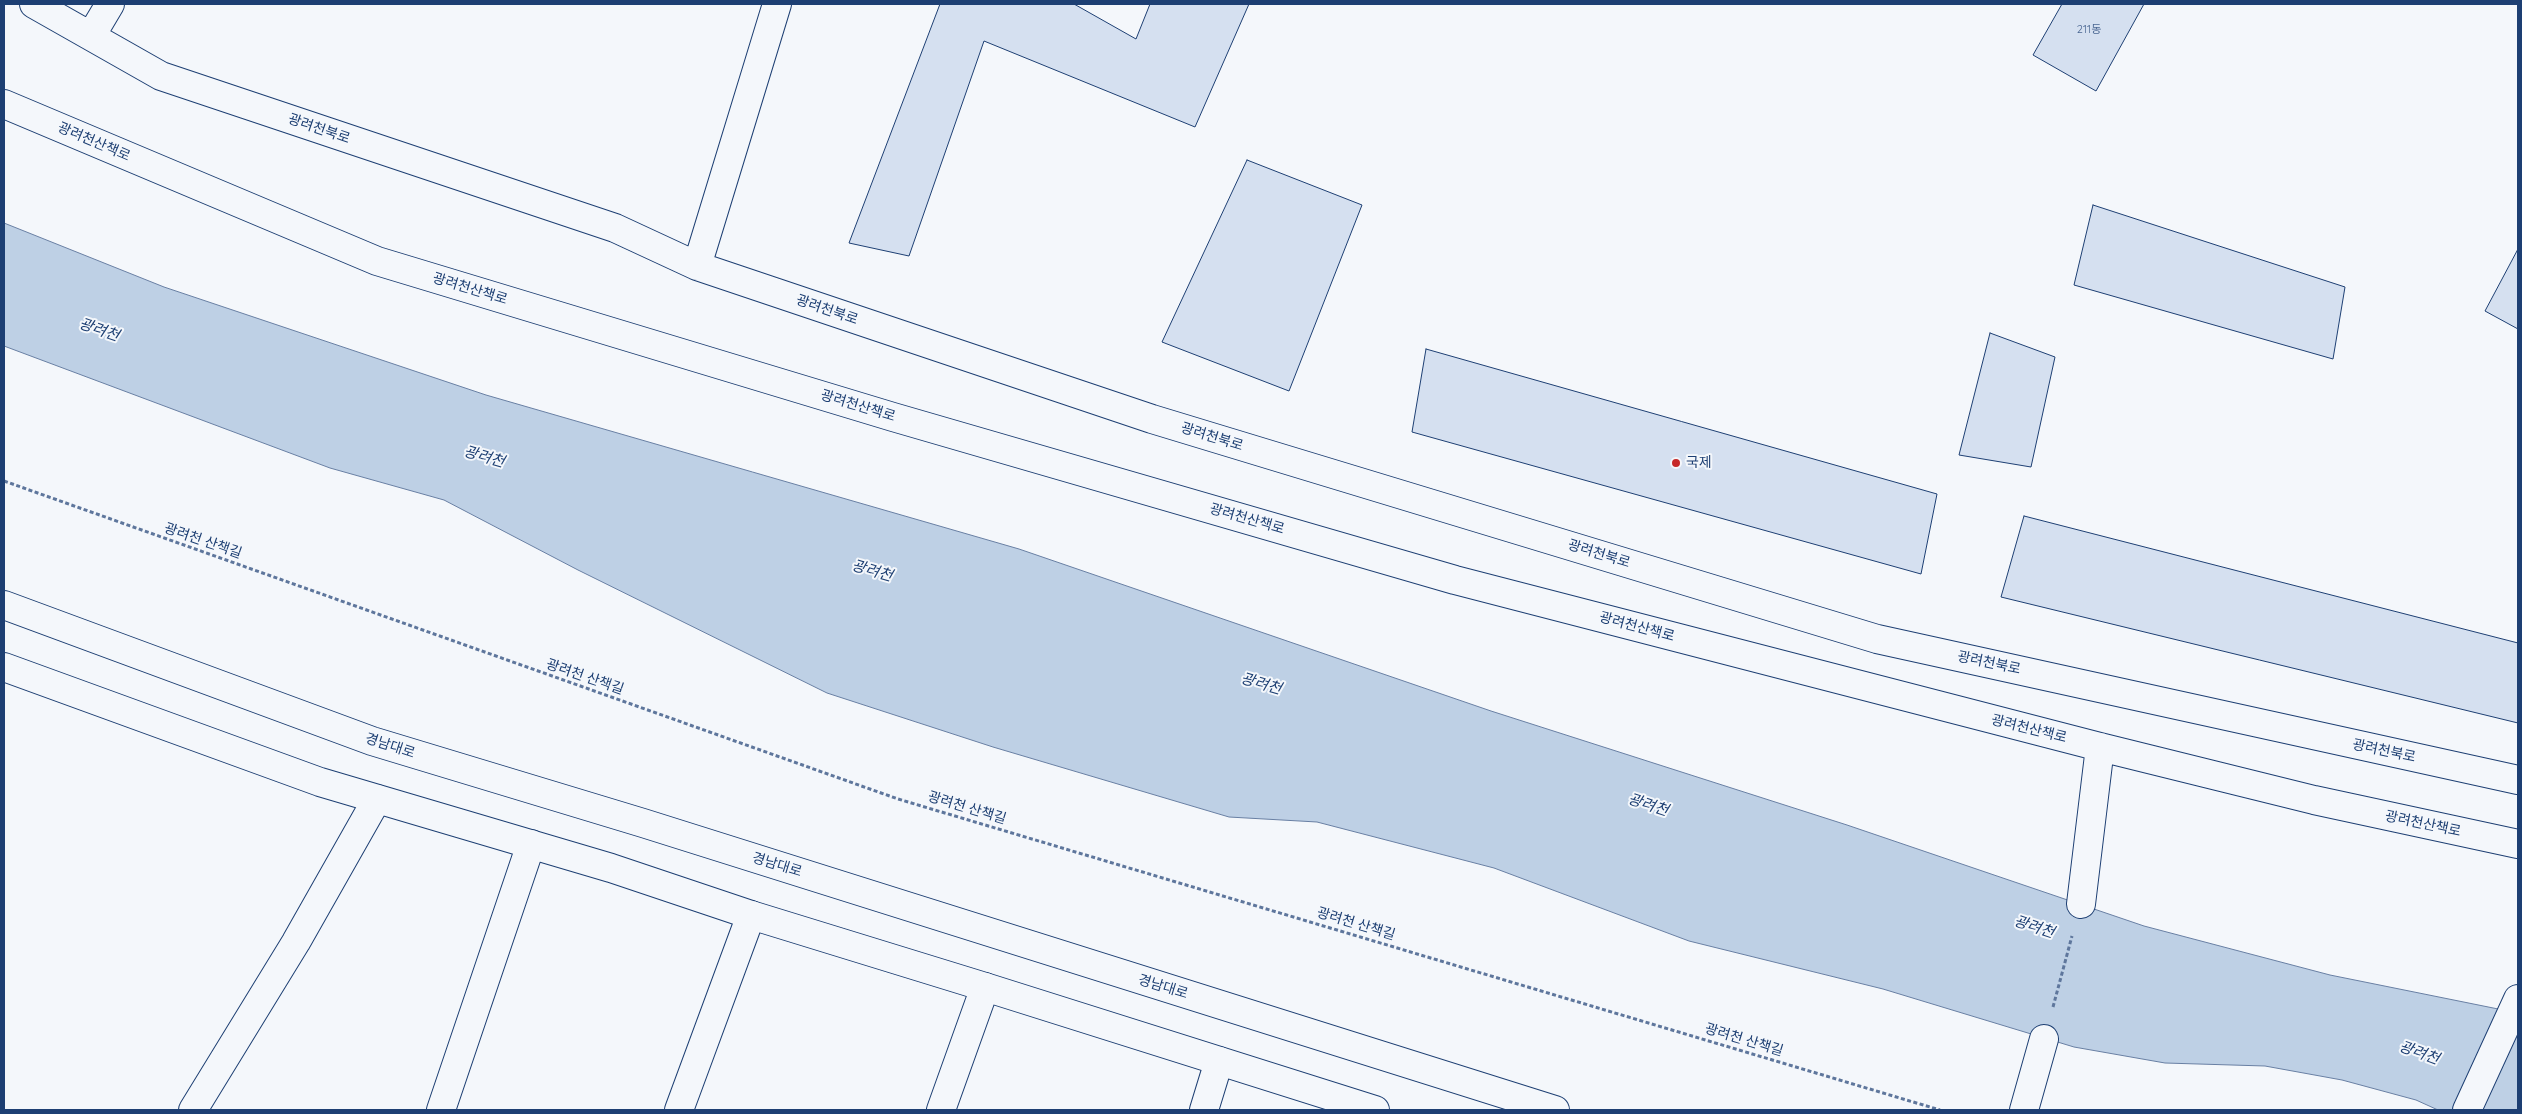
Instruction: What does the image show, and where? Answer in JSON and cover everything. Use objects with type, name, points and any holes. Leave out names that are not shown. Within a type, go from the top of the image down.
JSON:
[{"type":"main road","name":"광려천북로","points":[[34,4],[160,76],[615,228],[697,266],[1152,419],[1877,639],[2518,780]]},
{"type":"main road","points":[[91,36],[110,4]]},
{"type":"main road","points":[[697,266],[777,4]]},
{"type":"main road","name":"광려천산책로","points":[[4,104],[386,264],[893,417],[1456,580],[2100,747],[2314,800],[2518,844]]},
{"type":"main road","name":"경남대로","points":[[4,605],[372,741],[643,823],[1555,1110]]},
{"type":"main road","points":[[4,667],[320,782],[612,868],[750,915],[985,986],[1375,1110]]},
{"type":"main road","points":[[2081,904],[2100,747]]},
{"type":"main road","points":[[193,1110],[296,942],[377,799]]},
{"type":"main road","points":[[441,1110],[531,844]]},
{"type":"main road","points":[[679,1110],[750,915]]},
{"type":"main road","points":[[941,1110],[985,986]]},
{"type":"main road","points":[[2467,1110],[2518,998]]},
{"type":"main road","points":[[2024,1110],[2044,1039]]},
{"type":"main road","points":[[1204,1110],[1219,1061]]},
{"type":"path","name":"광려천 산책길","points":[[4,481],[898,799],[1940,1110]]},
{"type":"path","points":[[2044,1039],[2081,904]]},
{"type":"water","name":"광려천","points":[[4,223],[164,287],[486,395],[1019,549],[1491,711],[1847,825],[2144,926],[2330,975],[2518,1013],[2518,1110],[2438,1110],[2416,1100],[2342,1080],[2265,1066],[2165,1063],[2074,1047],[1883,989],[1689,941],[1494,868],[1317,822],[1229,817],[993,747],[827,693],[578,570],[444,500],[330,468],[4,346]]},
{"type":"building","points":[[940,4],[1074,4],[1136,39],[1150,4],[1249,4],[1195,127],[984,41],[909,256],[849,243]]},
{"type":"building","points":[[2062,4],[2144,4],[2096,91],[2033,55]]},
{"type":"building","points":[[1247,160],[1362,205],[1289,391],[1162,342]]},
{"type":"building","points":[[2093,205],[2345,287],[2333,359],[2074,285]]},
{"type":"building","points":[[2518,249],[2518,329],[2485,311]]},
{"type":"building","points":[[1990,333],[2055,357],[2031,467],[1959,455]]},
{"type":"building","name":"국제","points":[[1426,349],[1937,494],[1921,574],[1412,432]]},
{"type":"building","points":[[2024,516],[2518,643],[2518,723],[2001,597]]},
{"type":"place","name":"국제","points":[[1676,463]]}]
